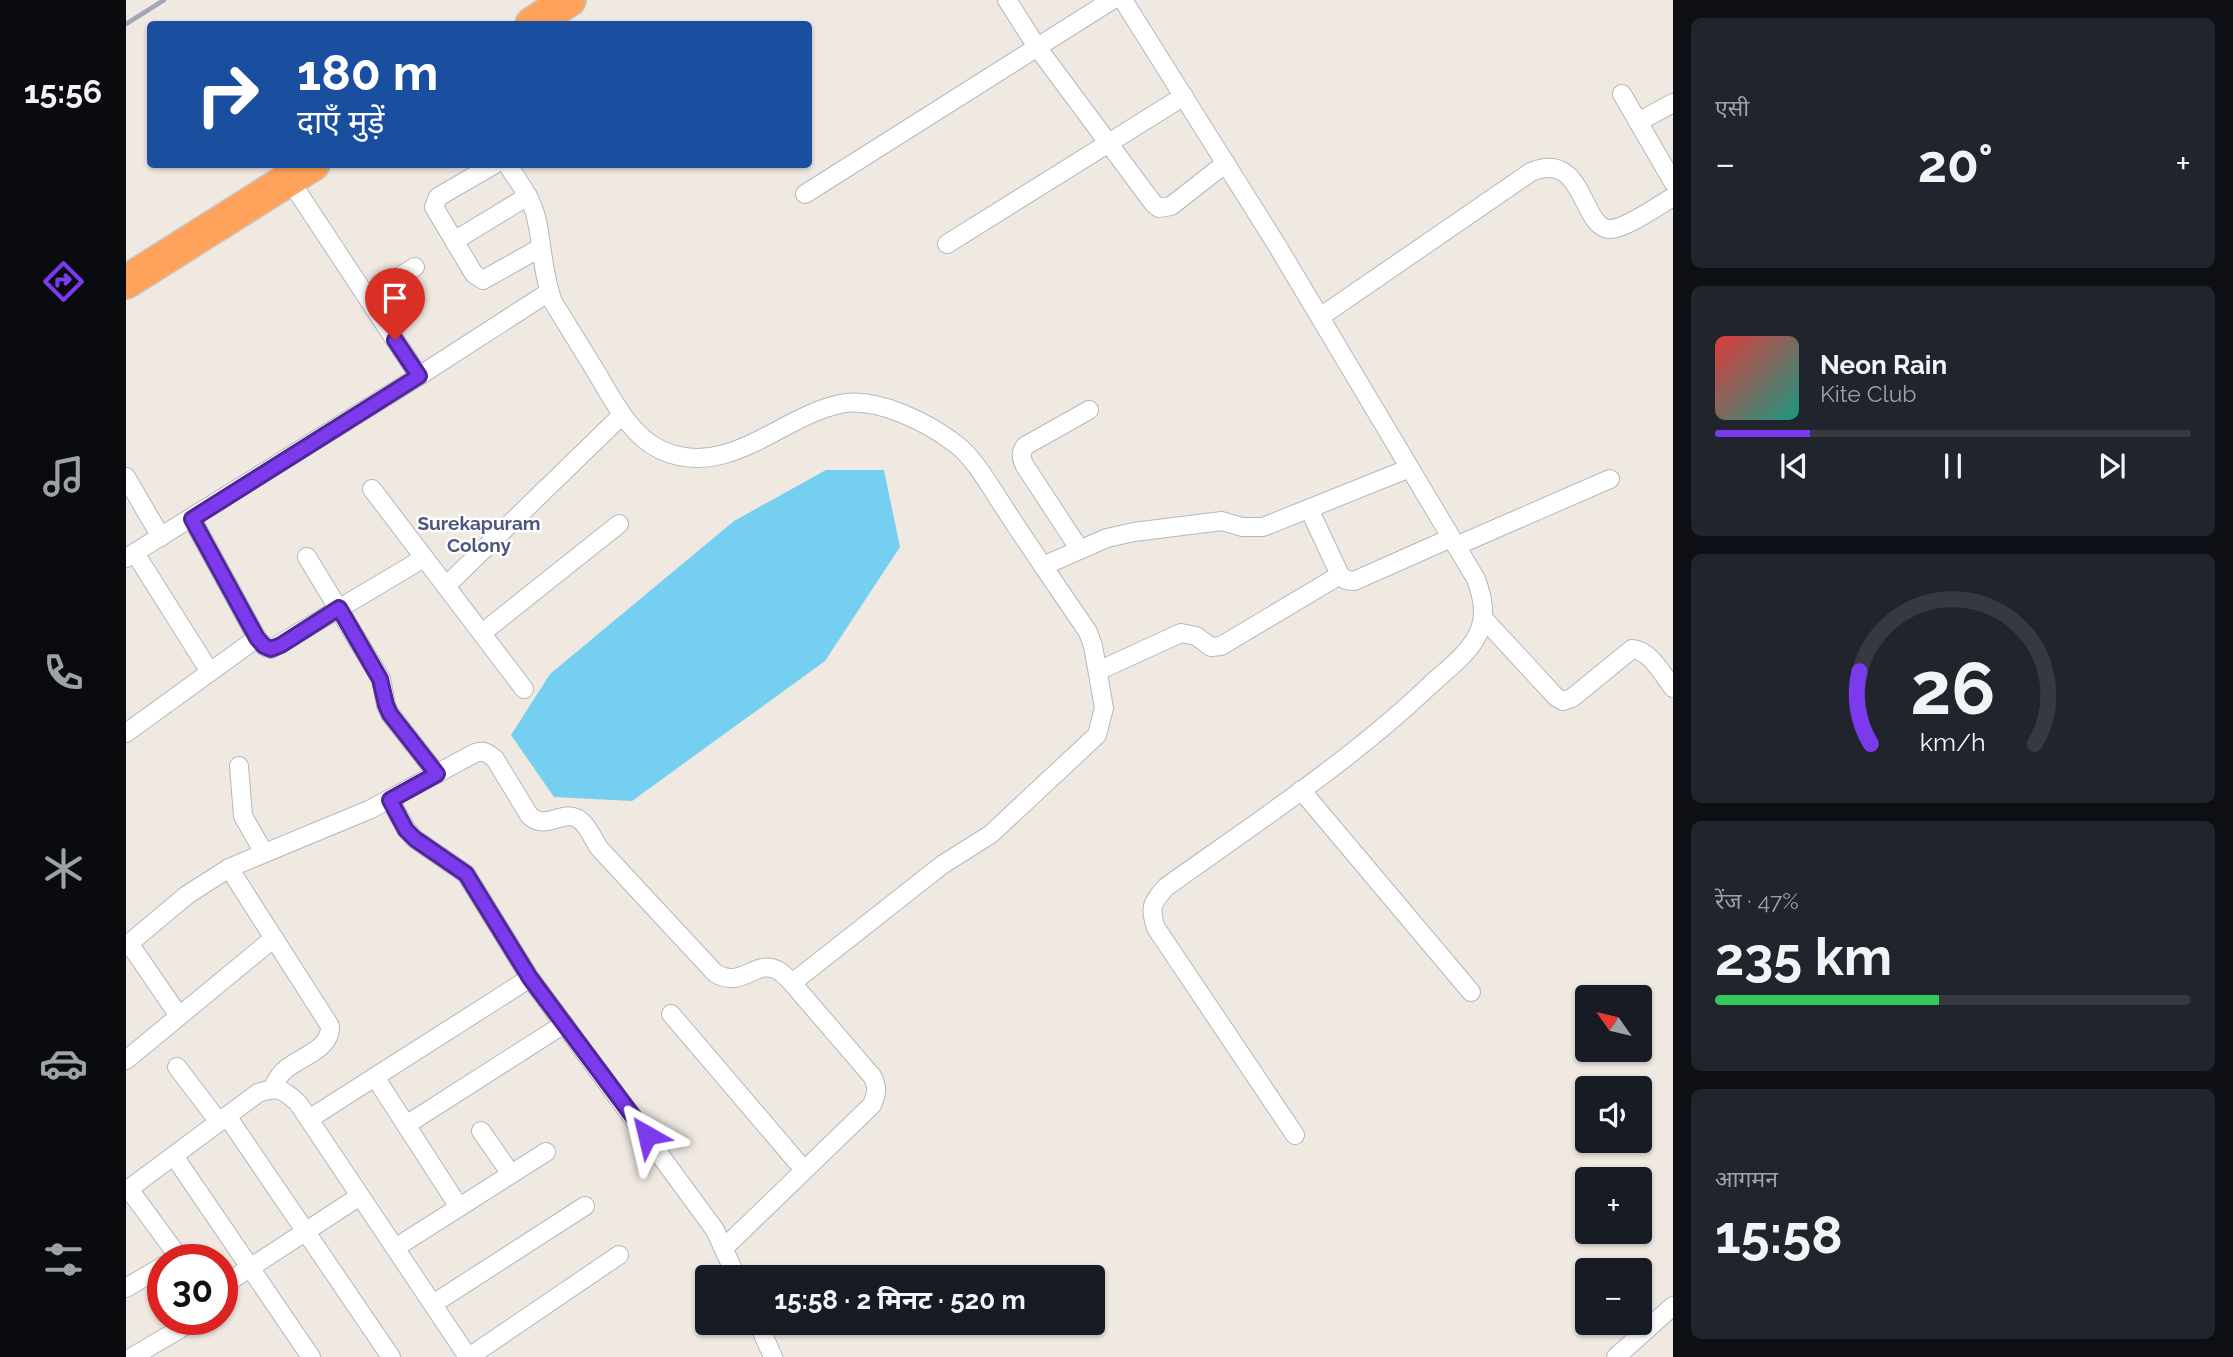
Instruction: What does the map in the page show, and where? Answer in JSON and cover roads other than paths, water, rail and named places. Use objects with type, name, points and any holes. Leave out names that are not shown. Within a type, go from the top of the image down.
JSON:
[{"type":"highway","points":[[537,21],[569,0]]},
{"type":"highway","points":[[126,282],[301,172]]},
{"type":"street","points":[[1007,0],[1037,47],[1159,208],[1171,206],[1226,163]]},
{"type":"street","points":[[805,194],[1112,0]]},
{"type":"street","points":[[1123,0],[1320,317],[1476,579],[1483,598],[1483,618],[1478,635],[1463,654],[1384,728],[1166,887],[1153,902],[1152,914],[1156,928],[1295,1135]]},
{"type":"street","points":[[1622,93],[1673,182]]},
{"type":"street","points":[[947,244],[1184,96]]},
{"type":"street","points":[[1638,122],[1673,103]]},
{"type":"street","points":[[1320,317],[1531,172],[1544,166],[1568,174],[1595,217],[1603,227],[1611,229],[1621,227],[1673,197]]},
{"type":"street","points":[[488,168],[438,197],[434,202],[439,218],[474,274],[484,279],[540,248]]},
{"type":"street","points":[[510,168],[528,196],[536,218],[545,282],[549,292],[622,415],[640,436],[662,450],[684,456],[708,458],[739,450],[819,410],[842,403],[869,404],[890,409],[938,432],[959,446],[979,469],[1088,632],[1104,708],[1097,735],[991,835],[942,865],[792,982]]},
{"type":"street","points":[[301,172],[367,297],[419,376]]},
{"type":"street","points":[[454,242],[528,196]]},
{"type":"street","points":[[367,297],[415,267]]},
{"type":"street","points":[[210,672],[131,556],[549,292]]},
{"type":"street","points":[[1080,550],[1025,466],[1021,451],[1025,446],[1089,410]]},
{"type":"street","points":[[446,586],[622,415]]},
{"type":"street","points":[[1043,566],[1121,534],[1222,521],[1252,528],[1263,527],[1410,468]]},
{"type":"street","points":[[126,477],[162,537]]},
{"type":"street","points":[[1309,509],[1340,575],[1346,580],[1354,581],[1610,480]]},
{"type":"street","points":[[372,489],[524,689]]},
{"type":"street","points":[[192,519],[257,638],[271,649],[424,558]]},
{"type":"street","points":[[482,633],[619,524]]},
{"type":"street","points":[[307,557],[380,679],[390,714],[437,774]]},
{"type":"street","points":[[1098,671],[1181,633],[1196,636],[1211,648],[1221,646],[1340,575]]},
{"type":"street","points":[[1483,618],[1556,697],[1563,701],[1572,698],[1632,649],[1641,650],[1673,688]]},
{"type":"street","points":[[126,733],[257,638]]},
{"type":"street","points":[[179,1016],[127,945],[187,895],[229,868],[390,800],[475,752],[489,753],[536,822],[544,823],[563,816],[576,818],[584,824],[599,848],[715,973],[733,979],[769,968],[779,971],[792,982],[877,1085],[872,1105],[724,1248]]},
{"type":"street","points":[[239,766],[243,816],[264,853]]},
{"type":"street","points":[[1301,790],[1471,992]]},
{"type":"street","points":[[390,800],[406,830],[415,839],[466,874],[530,978],[696,1202],[715,1230],[731,1265]]},
{"type":"street","points":[[229,868],[330,1026],[330,1035],[323,1044],[285,1070],[273,1088]]},
{"type":"street","points":[[126,1060],[274,938]]},
{"type":"street","points":[[309,1119],[530,978]]},
{"type":"street","points":[[671,1014],[804,1170]]},
{"type":"street","points":[[406,1125],[564,1024]]},
{"type":"street","points":[[177,1067],[223,1119],[306,1232],[391,1357]]},
{"type":"street","points":[[375,1077],[459,1207]]},
{"type":"street","points":[[163,1244],[127,1190],[258,1093],[273,1088],[285,1091],[298,1103],[468,1357],[619,1255]]},
{"type":"street","points":[[481,1131],[511,1174]]},
{"type":"street","points":[[395,1248],[546,1152]]},
{"type":"street","points":[[174,1156],[310,1357]]},
{"type":"street","points":[[238,1276],[360,1196]]},
{"type":"street","points":[[433,1304],[585,1206]]},
{"type":"street","points":[[126,1288],[147,1276]]},
{"type":"street","points":[[1616,1357],[1673,1307]]},
{"type":"street","points":[[132,1357],[169,1335]]},
{"type":"street","points":[[763,1335],[773,1357]]},
{"type":"water","points":[[826,470],[884,470],[900,547],[825,661],[632,801],[554,797],[511,735],[550,674],[734,521]]},
{"type":"railway","points":[[126,24],[164,0]]},
{"type":"district","name":"Surekapuram Colony","points":[[479,534]]}]
